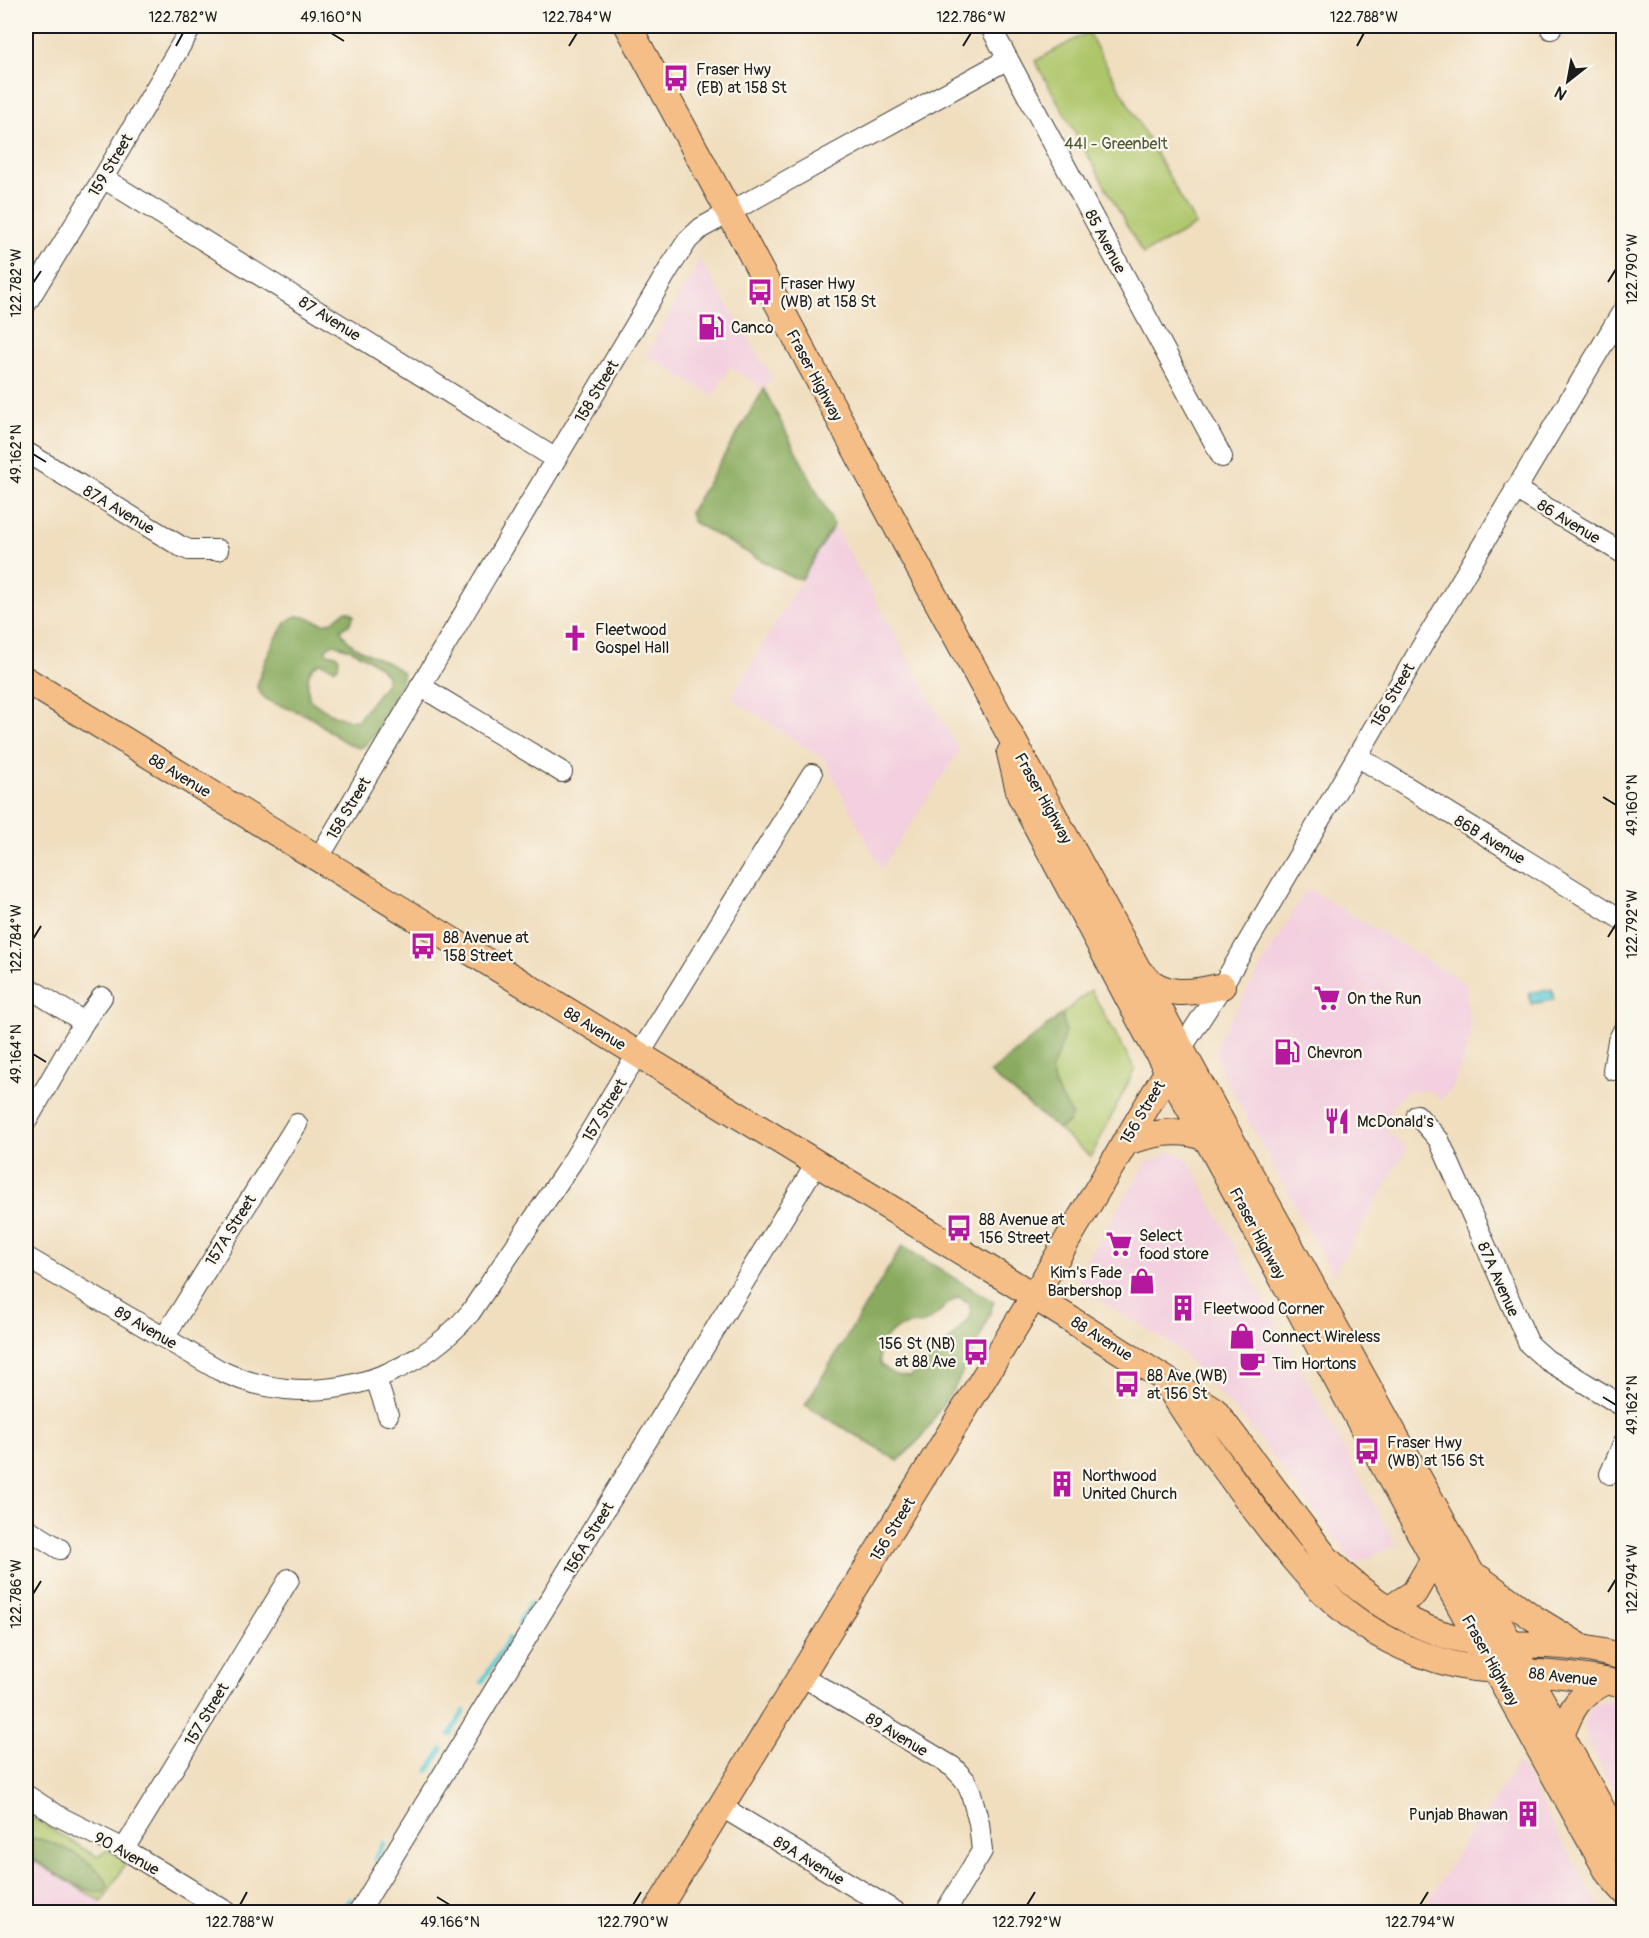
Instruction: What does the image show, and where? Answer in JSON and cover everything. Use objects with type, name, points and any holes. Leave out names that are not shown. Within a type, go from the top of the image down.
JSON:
[{"type":"main road","name":"Fraser Highway","points":[[628,26],[880,496],[1139,970],[1207,1139],[1434,1559],[1610,1874],[1623,1891]]},
{"type":"main road","name":"88 Avenue","points":[[26,680],[1034,1296],[1214,1410],[1326,1558],[1345,1577],[1389,1609],[1430,1629],[1458,1638],[1512,1645],[1585,1648],[1623,1657]]},
{"type":"main road","name":"Fraser Highway","points":[[1004,723],[1020,795],[1472,1573],[1623,1850]]},
{"type":"main road","points":[[1139,970],[1149,982],[1171,992],[1197,993],[1222,986]]},
{"type":"main road","name":"156 Street","points":[[656,1912],[802,1677],[1175,1060]]},
{"type":"main road","points":[[1124,1143],[1143,1136],[1167,1133],[1190,1134],[1207,1139]]},
{"type":"main road","name":"88 Avenue","points":[[1163,1379],[1208,1447],[1294,1561],[1328,1598],[1376,1634],[1414,1652],[1464,1667],[1615,1683]]},
{"type":"main road","points":[[1389,1609],[1414,1593],[1434,1559]]},
{"type":"main road","points":[[1472,1573],[1532,1617],[1585,1648]]},
{"type":"main road","points":[[1561,1736],[1577,1701],[1590,1689],[1615,1683]]},
{"type":"street","name":"159 Street","points":[[26,304],[192,26]]},
{"type":"street","name":"85 Avenue","points":[[990,26],[1222,457]]},
{"type":"street","name":"158 Street","points":[[318,859],[684,245],[694,233],[1008,59]]},
{"type":"street","name":"87 Avenue","points":[[103,178],[556,459]]},
{"type":"street","name":"156 Street","points":[[1175,1060],[1222,986],[1623,309]]},
{"type":"street","name":"87A Avenue","points":[[26,452],[180,546],[189,550],[218,550]]},
{"type":"street","name":"86 Avenue","points":[[1515,489],[1623,554]]},
{"type":"street","points":[[420,686],[562,772]]},
{"type":"street","name":"86B Avenue","points":[[1357,756],[1623,921]]},
{"type":"street","name":"157 Street","points":[[270,1386],[322,1389],[349,1386],[376,1379],[407,1365],[426,1353],[452,1333],[470,1313],[572,1162],[812,774]]},
{"type":"street","points":[[26,986],[84,1022]]},
{"type":"street","points":[[26,1122],[84,1022],[102,997]]},
{"type":"street","points":[[1612,1070],[1623,1029]]},
{"type":"street","name":"87A Avenue","points":[[1417,1115],[1439,1140],[1529,1344],[1547,1360],[1623,1407]]},
{"type":"street","name":"157A Street","points":[[164,1338],[297,1124]]},
{"type":"street","name":"156A Street","points":[[359,1912],[816,1164]]},
{"type":"street","name":"89 Avenue","points":[[26,1257],[234,1378],[270,1386]]},
{"type":"street","points":[[376,1379],[388,1415]]},
{"type":"street","points":[[1610,1474],[1623,1442]]},
{"type":"street","points":[[26,1528],[60,1550]]},
{"type":"street","name":"157 Street","points":[[124,1849],[289,1579]]},
{"type":"street","name":"89 Avenue","points":[[802,1677],[953,1767],[965,1780],[975,1806],[982,1851],[945,1912]]},
{"type":"street","name":"90 Avenue","points":[[26,1796],[60,1817],[124,1849],[227,1912]]},
{"type":"street","name":"89A Avenue","points":[[722,1807],[896,1912]]},
{"type":"shaded area","points":[[700,260],[772,377],[764,389],[730,367],[713,396],[646,355]]},
{"type":"shaded area","points":[[834,525],[959,751],[881,869],[824,759],[731,698]]},
{"type":"shaded area","points":[[1307,888],[1466,984],[1471,1039],[1452,1089],[1441,1100],[1430,1090],[1406,1092],[1392,1106],[1388,1132],[1407,1149],[1333,1275],[1223,1075],[1216,1052],[1218,1041]]},
{"type":"shaded area","points":[[1172,1151],[1187,1158],[1396,1545],[1355,1564],[1246,1422],[1177,1348],[1083,1289],[1078,1275],[1146,1163]]},
{"type":"shaded area","points":[[1617,1700],[1623,1702],[1623,1809],[1588,1743],[1584,1724],[1591,1705]]},
{"type":"shaded area","points":[[1518,1762],[1602,1912],[1422,1912],[1479,1817],[1484,1815]]},
{"type":"shaded area","points":[[26,1856],[102,1902],[96,1912],[26,1912]]},
{"type":"green space","name":"44I - Greenbelt","points":[[1088,32],[1196,225],[1143,254],[1035,61]]},
{"type":"green space","points":[[764,389],[834,525],[802,579],[791,577],[693,522],[690,512]]},
{"type":"green space","points":[[344,612],[352,613],[354,616],[349,625],[341,629],[351,644],[403,673],[377,731],[366,744],[359,748],[338,738],[308,716],[271,702],[260,693],[257,687],[278,635],[291,619],[301,616],[320,623],[328,623]],"holes":[[[333,644],[370,661],[387,676],[386,683],[358,720],[339,717],[309,699],[309,673],[321,663],[335,669],[338,667],[339,658],[325,650]]]},
{"type":"green space","points":[[1091,990],[1135,1069],[1091,1157],[1058,1129],[1063,1127],[1060,1096],[1052,1079],[1051,1070],[1065,1030],[1062,1014]]},
{"type":"green space","points":[[1062,1014],[1065,1030],[1051,1070],[1055,1087],[1072,1115],[1068,1123],[1058,1129],[990,1073]]},
{"type":"green space","points":[[902,1246],[994,1302],[982,1333],[956,1385],[922,1437],[898,1461],[805,1405]],"holes":[[[959,1297],[969,1303],[971,1315],[942,1348],[910,1377],[895,1375],[880,1364],[878,1346],[892,1332],[905,1326],[924,1323]]]},
{"type":"green space","points":[[26,1814],[97,1857],[107,1850],[128,1860],[102,1902],[26,1856],[26,1851],[52,1871],[100,1872],[53,1844],[43,1840],[26,1841]]},
{"type":"green space","points":[[31,1838],[52,1843],[86,1861],[96,1869],[108,1885],[104,1892],[85,1889],[75,1884],[28,1854],[26,1841]]},
{"type":"water","points":[[1552,989],[1554,1000],[1531,1004],[1529,993]]},
{"type":"waterway","points":[[518,1624],[530,1603]]},
{"type":"waterway","points":[[482,1682],[509,1638]]},
{"type":"waterway","points":[[450,1735],[464,1711]]},
{"type":"waterway","points":[[429,1770],[442,1749]]},
{"type":"waterway","points":[[375,1859],[384,1843]]},
{"type":"waterway","points":[[342,1912],[350,1899]]},
{"type":"place","name":"Fraser Hwy (EB) at 158 St","points":[[676,78]]},
{"type":"place","name":"Fraser Hwy (WB) at 158 St","points":[[760,292]]},
{"type":"place","name":"Canco","points":[[711,327]]},
{"type":"place","name":"Fleetwood Gospel Hall","points":[[575,638]]},
{"type":"place","name":"88 Avenue at 158 Street","points":[[423,946]]},
{"type":"place","name":"On the Run","points":[[1327,998]]},
{"type":"place","name":"Chevron","points":[[1287,1052]]},
{"type":"place","name":"McDonald's","points":[[1337,1121]]},
{"type":"place","name":"88 Avenue at 156 Street","points":[[959,1228]]},
{"type":"place","name":"Select food store","points":[[1119,1244]]},
{"type":"place","name":"Kim's Fade Barbershop","points":[[1142,1281]]},
{"type":"place","name":"Fleetwood Corner","points":[[1183,1308]]},
{"type":"place","name":"Connect Wireless","points":[[1242,1336]]},
{"type":"place","name":"156 St (NB) at 88 Ave","points":[[976,1352]]},
{"type":"place","name":"Tim Hortons","points":[[1252,1363]]},
{"type":"place","name":"88 Ave (WB) at 156 St","points":[[1127,1384]]},
{"type":"place","name":"Fraser Hwy (WB) at 156 St","points":[[1367,1451]]},
{"type":"place","name":"Northwood United Church","points":[[1062,1484]]},
{"type":"place","name":"Punjab Bhawan","points":[[1528,1814]]}]
